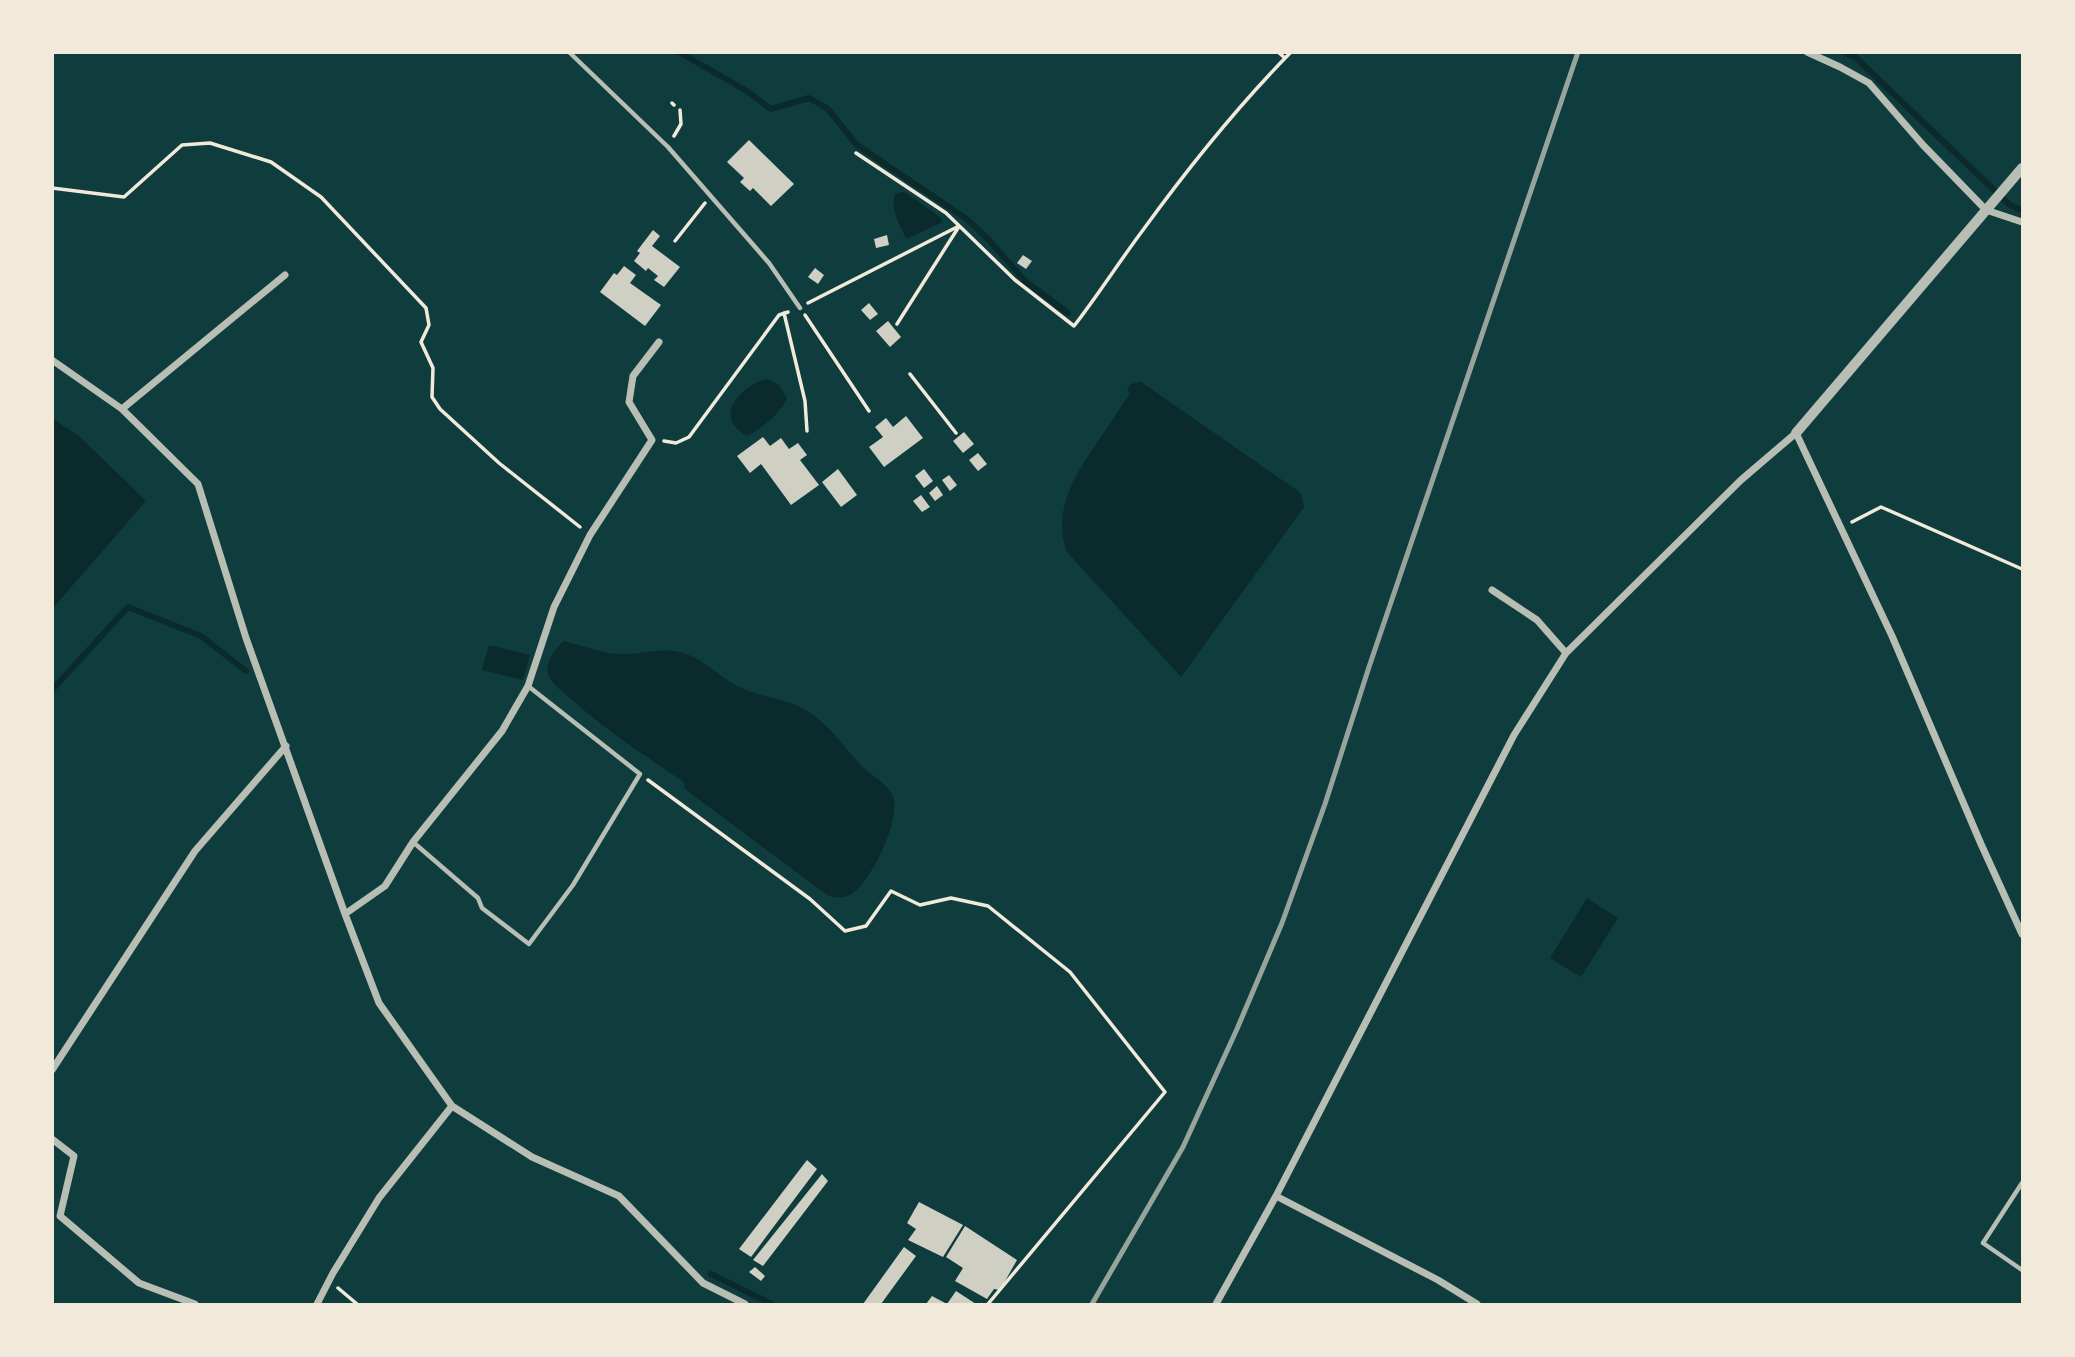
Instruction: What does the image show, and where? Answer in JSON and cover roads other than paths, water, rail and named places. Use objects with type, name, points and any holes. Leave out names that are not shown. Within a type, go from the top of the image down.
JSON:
[{"type":"street","points":[[1807,52],[1824,56],[1869,83],[1923,145],[1990,205],[2022,222]]},
{"type":"street","points":[[1216,1304],[1276,1196],[1514,735],[1566,653],[1741,480],[1796,433],[2022,168]]},
{"type":"street","points":[[122,409],[285,275]]},
{"type":"street","points":[[345,914],[385,886],[413,842],[502,731],[528,686],[554,607],[590,535],[652,440],[629,402],[633,376],[659,342]]},
{"type":"street","points":[[52,360],[63,365],[122,409],[198,484],[246,638],[379,1003],[452,1106],[532,1157],[619,1196],[703,1283],[744,1304]]},
{"type":"street","points":[[1796,433],[1892,636],[2022,934]]},
{"type":"street","points":[[1492,590],[1537,620],[1566,653]]},
{"type":"street","points":[[52,1070],[195,851],[286,746]]},
{"type":"street","points":[[317,1304],[379,1198],[452,1106]]},
{"type":"street","points":[[52,1139],[74,1156],[61,1216],[138,1283],[195,1304]]},
{"type":"street","points":[[1276,1196],[1438,1280],[1477,1304]]},
{"type":"lane","points":[[569,52],[668,147],[769,263],[800,307]]},
{"type":"lane","points":[[413,842],[478,898],[482,908],[529,944],[573,885],[639,774],[528,686]]},
{"type":"lane","points":[[2022,1183],[1983,1243],[2022,1270]]},
{"type":"water","points":[[901,192],[940,217],[943,222],[906,239],[894,206],[895,194]]},
{"type":"water","points":[[768,379],[778,384],[787,398],[770,420],[747,436],[732,422],[733,405],[748,388]]},
{"type":"water","points":[[1141,382],[1301,493],[1304,507],[1181,677],[1066,551],[1063,535],[1064,507],[1073,482],[1130,393],[1127,390],[1131,384]]},
{"type":"water","points":[[53,419],[79,436],[146,501],[53,608]]},
{"type":"water","points":[[564,641],[619,654],[680,652],[696,658],[739,687],[793,704],[819,720],[892,794],[893,818],[883,850],[857,890],[848,896],[827,895],[685,789],[684,782],[597,720],[549,677],[547,669],[550,660]]},
{"type":"water","points":[[489,645],[530,655],[523,680],[482,670]]},
{"type":"water","points":[[1587,898],[1618,918],[1581,977],[1550,958]]},
{"type":"waterway","points":[[679,52],[747,91],[771,109],[809,98],[827,108],[857,145],[968,220],[1025,281],[1068,313]]},
{"type":"waterway","points":[[1843,52],[1855,57],[2010,205],[2022,210]]},
{"type":"waterway","points":[[52,690],[128,607],[201,636],[246,671]]},
{"type":"waterway","points":[[711,1274],[772,1304]]},
{"type":"railway","points":[[1092,1304],[1183,1147],[1282,923],[1325,804],[1578,52]]}]
